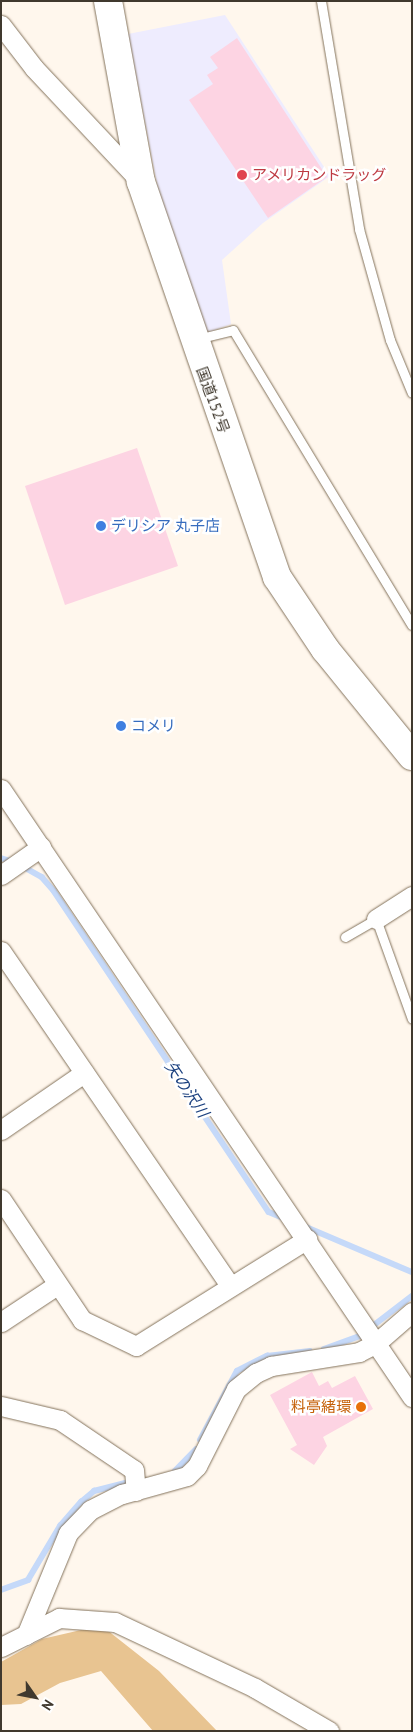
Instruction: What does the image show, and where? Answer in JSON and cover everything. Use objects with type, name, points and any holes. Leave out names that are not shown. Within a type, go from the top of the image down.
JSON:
[{"type":"highway","name":"国道152号","points":[[108,1],[141,182],[192,341],[277,577],[326,649],[412,756]]},
{"type":"street","points":[[1,26],[34,68],[141,182]]},
{"type":"street","points":[[1,789],[412,1397]]},
{"type":"street","points":[[12,867],[41,848]]},
{"type":"street","points":[[376,919],[412,896]]},
{"type":"street","points":[[1,951],[230,1286]]},
{"type":"street","points":[[1,1130],[84,1073]]},
{"type":"street","points":[[1,1199],[57,1286],[82,1320],[136,1346],[304,1236]]},
{"type":"street","points":[[1,1322],[57,1286]]},
{"type":"street","points":[[26,1635],[68,1534],[90,1510],[136,1484],[188,1476],[197,1466],[236,1390],[256,1373],[271,1366],[350,1354],[370,1336],[412,1312]]},
{"type":"street","points":[[1,1406],[60,1420],[134,1470],[136,1484]]},
{"type":"street","points":[[1,1647],[59,1618],[115,1622],[255,1688],[329,1731]]},
{"type":"lane","points":[[321,1],[359,228],[390,340],[412,392]]},
{"type":"lane","points":[[192,341],[233,330],[412,625]]},
{"type":"lane","points":[[345,938],[376,919],[412,1019]]},
{"type":"shaded area","name":"アメリカンドラッグ","points":[[225,15],[330,176],[263,223],[222,260],[231,324],[202,335],[160,200],[128,34]]},
{"type":"shaded area","points":[[81,1630],[107,1630],[159,1671],[217,1731],[153,1731],[101,1671],[60,1683],[21,1704],[1,1705],[1,1662],[42,1639]]},
{"type":"building","points":[[237,38],[327,177],[268,218],[189,100],[213,84],[207,75],[218,68],[210,57]]},
{"type":"building","name":"デリシア 丸子店","points":[[137,448],[178,566],[65,605],[25,486]]},
{"type":"building","points":[[312,1372],[319,1386],[328,1381],[332,1388],[355,1376],[373,1409],[323,1437],[327,1446],[314,1465],[290,1449],[297,1445],[270,1395]]},
{"type":"waterway","name":"矢の沢川","points":[[1,858],[13,862]]},
{"type":"waterway","name":"矢の沢川","points":[[22,866],[42,877],[54,891],[269,1212],[283,1218]]},
{"type":"waterway","name":"矢の沢川","points":[[304,1226],[412,1272]]},
{"type":"waterway","points":[[324,1349],[360,1336],[412,1296]]},
{"type":"waterway","points":[[200,1440],[237,1371],[267,1356],[310,1351]]},
{"type":"waterway","points":[[175,1471],[196,1449]]},
{"type":"waterway","points":[[1,1590],[28,1580],[60,1526],[81,1502],[94,1491],[133,1481]]},
{"type":"place","name":"アメリカンドラッグ","points":[[242,175]]},
{"type":"place","name":"デリシア 丸子店","points":[[101,526]]},
{"type":"place","name":"コメリ","points":[[121,726]]},
{"type":"place","name":"料亭緒環","points":[[361,1407]]}]
